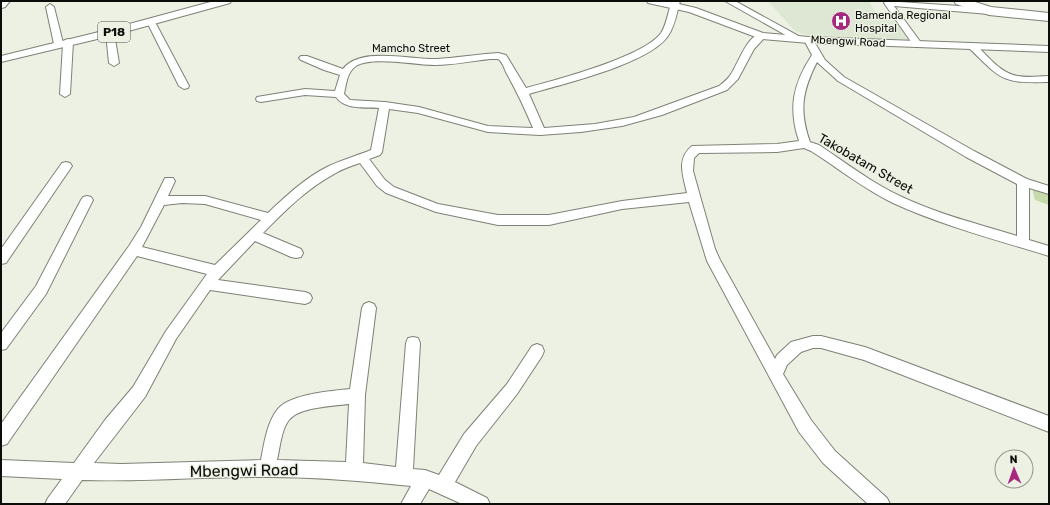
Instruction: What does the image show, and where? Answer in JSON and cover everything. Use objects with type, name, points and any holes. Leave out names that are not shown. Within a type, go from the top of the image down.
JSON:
[{"type":"highway","points":[[960,1],[989,11],[1049,17]]},
{"type":"main road","name":"P18","points":[[1,59],[110,33],[226,1]]},
{"type":"main road","name":"Mbengwi Road","points":[[652,1],[676,3],[761,36],[973,47],[1049,49]]},
{"type":"street","points":[[729,1],[804,39],[816,56],[841,79],[970,154],[1023,182],[1049,190]]},
{"type":"street","points":[[523,92],[584,75],[636,54],[655,43],[663,36],[671,19],[676,3]]},
{"type":"street","points":[[917,44],[888,3],[989,11]]},
{"type":"street","points":[[50,7],[63,43],[65,94]]},
{"type":"street","points":[[151,22],[184,86]]},
{"type":"street","points":[[110,33],[114,63]]},
{"type":"street","points":[[304,58],[327,68],[345,73],[339,94],[343,100],[348,103],[385,105],[419,110],[488,129],[540,132],[587,129],[617,124],[648,116],[723,88],[730,84],[733,80],[752,43],[761,36]]},
{"type":"street","points":[[973,47],[997,70],[1011,78],[1049,79]]},
{"type":"street","name":"Mamcho Street","points":[[345,73],[348,68],[355,63],[368,60],[435,62],[498,56],[503,57],[523,92],[540,132]]},
{"type":"street","name":"Takobatam Street","points":[[816,56],[803,82],[798,108],[798,121],[805,144],[815,148],[879,190],[898,200],[947,219],[1049,251]]},
{"type":"street","points":[[261,99],[305,92],[339,94]]},
{"type":"street","points":[[54,504],[76,471],[140,392],[171,335],[217,271],[304,187],[331,170],[374,153],[377,150],[378,136],[385,105]]},
{"type":"street","points":[[805,144],[777,148],[696,149],[691,151],[688,158],[689,174],[704,233],[714,261],[805,426],[829,457],[881,504]]},
{"type":"street","points":[[362,158],[381,183],[390,190],[436,208],[498,220],[549,220],[622,205],[694,197]]},
{"type":"street","points":[[1,259],[66,166]]},
{"type":"street","points":[[1,438],[134,250],[160,201],[169,180]]},
{"type":"street","points":[[1023,182],[1023,243]]},
{"type":"street","points":[[160,201],[182,199],[205,200],[271,218]]},
{"type":"street","points":[[1,344],[41,290],[87,200]]},
{"type":"street","points":[[254,235],[296,253]]},
{"type":"street","points":[[134,250],[217,271]]},
{"type":"street","points":[[207,284],[305,298]]},
{"type":"street","points":[[354,471],[357,395],[369,308]]},
{"type":"street","points":[[775,374],[782,360],[796,347],[813,342],[821,342],[865,354],[1049,424]]},
{"type":"street","points":[[404,475],[413,343]]},
{"type":"street","points":[[443,485],[470,440],[512,389],[537,351]]},
{"type":"street","points":[[267,468],[279,424],[284,414],[291,408],[313,402],[357,395]]},
{"type":"street","name":"Mbengwi Road","points":[[1,468],[121,473],[267,468],[354,471],[404,475],[425,479],[443,485],[481,504]]},
{"type":"street","points":[[410,504],[425,479]]},
{"type":"shaded area","name":"Bamenda Regional Hospital","points":[[768,1],[869,1],[879,18],[897,20],[908,40],[820,37],[803,34],[794,30]]},
{"type":"green space","points":[[1034,189],[1049,193],[1049,205],[1035,200],[1033,192]]},
{"type":"place","name":"Bamenda Regional Hospital","points":[[841,21]]}]
